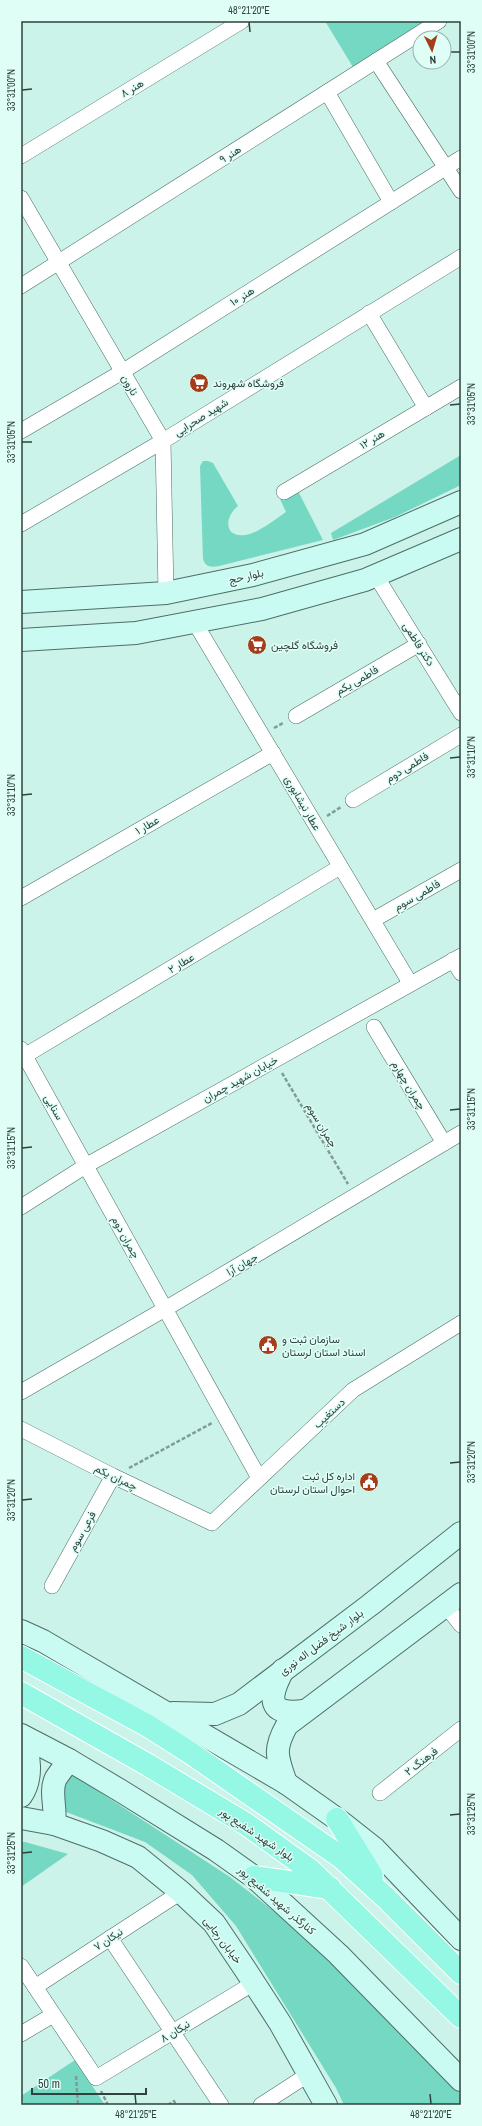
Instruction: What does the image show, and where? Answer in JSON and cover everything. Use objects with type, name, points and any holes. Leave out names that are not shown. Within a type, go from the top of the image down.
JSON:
[{"type":"main road","name":"بلوار حج","points":[[21,602],[166,593],[252,575],[365,544],[461,502]]},
{"type":"main road","points":[[21,640],[136,633],[195,623],[262,609],[376,576],[461,539]]},
{"type":"main road","name":"بلوار شیخ فضل اله نوری","points":[[167,1712],[192,1715],[215,1714],[239,1704],[370,1605],[461,1533]]},
{"type":"main road","points":[[286,1783],[278,1758],[278,1741],[287,1725],[453,1600]]},
{"type":"main road","points":[[21,1631],[43,1641],[167,1712],[286,1783],[337,1819],[375,1849],[461,1939]]},
{"type":"main road","points":[[21,1657],[148,1726],[192,1754],[342,1858],[385,1897],[461,1973]]},
{"type":"main road","points":[[283,1670],[274,1688],[276,1705],[280,1710],[288,1713],[304,1712]]},
{"type":"main road","name":"بلوار شهید شفیع پور","points":[[21,1693],[246,1824],[310,1870],[461,2017]]},
{"type":"main road","points":[[21,1712],[72,1722]]},
{"type":"main road","points":[[21,1796],[28,1776],[29,1759],[22,1736]]},
{"type":"main road","name":"کنارگذر شهید شفیع پور","points":[[22,1736],[69,1760],[216,1850],[254,1877],[338,1954],[461,2080]]},
{"type":"main road","points":[[54,1824],[56,1815],[54,1801],[56,1778],[69,1760]]},
{"type":"main road","name":"خیابان رجایی","points":[[21,1818],[54,1824],[102,1841],[138,1857],[181,1892],[214,1923],[280,2023],[326,2105]]},
{"type":"main road","points":[[337,1819],[385,1897]]},
{"type":"main road","points":[[254,1877],[330,1888]]},
{"type":"street","name":"هنر ۹","points":[[21,286],[439,21]]},
{"type":"street","name":"هنر ۸","points":[[21,156],[239,22]]},
{"type":"street","points":[[376,61],[461,191]]},
{"type":"street","points":[[327,92],[391,202]]},
{"type":"street","name":"هنر ۱۰","points":[[21,431],[122,372],[461,158]]},
{"type":"street","name":"نارون","points":[[21,198],[163,441],[166,593]]},
{"type":"street","name":"شهید صحرایی","points":[[21,524],[163,441],[461,257]]},
{"type":"street","points":[[369,313],[426,408]]},
{"type":"street","name":"هنر ۱۲","points":[[284,492],[461,387]]},
{"type":"street","name":"دکتر فاطمی","points":[[376,576],[418,644],[459,705]]},
{"type":"street","name":"عطار نیشابوری","points":[[195,623],[410,983]]},
{"type":"street","name":"فاطمی یکم","points":[[296,716],[418,644]]},
{"type":"street","name":"فاطمی دوم","points":[[353,800],[461,735]]},
{"type":"street","name":"عطار ۱","points":[[21,898],[273,753]]},
{"type":"street","name":"عطار ۲","points":[[22,1055],[340,867]]},
{"type":"street","name":"فاطمی سوم","points":[[373,920],[461,870]]},
{"type":"street","name":"خیابان شهید چمران","points":[[21,1207],[87,1165],[410,983],[458,963]]},
{"type":"street","name":"چمران چهارم","points":[[374,1027],[444,1143]]},
{"type":"street","name":"سنایی","points":[[22,1055],[87,1165]]},
{"type":"street","name":"جهان آرا","points":[[21,1392],[356,1197],[461,1133]]},
{"type":"street","name":"چمران دوم","points":[[87,1165],[259,1478]]},
{"type":"street","name":"دستغیب","points":[[212,1523],[353,1390],[461,1323]]},
{"type":"street","name":"چمران یکم","points":[[22,1433],[212,1523]]},
{"type":"street","name":"فرعی سوم","points":[[52,1586],[113,1476]]},
{"type":"street","points":[[453,1600],[461,1625]]},
{"type":"street","name":"فرهنگ ۲","points":[[380,1793],[461,1729]]},
{"type":"street","name":"نیکان ۷","points":[[35,1987],[181,1892]]},
{"type":"street","points":[[110,1938],[221,2105]]},
{"type":"street","points":[[21,1966],[53,2015],[21,2034]]},
{"type":"street","name":"نیکان ۸","points":[[53,2015],[96,2078],[254,1983]]},
{"type":"street","points":[[261,2105],[309,2074]]},
{"type":"path","points":[[261,734],[296,716]]},
{"type":"path","points":[[314,823],[353,800]]},
{"type":"path","name":"چمران سوم","points":[[274,1060],[356,1197]]},
{"type":"path","points":[[113,1476],[225,1416]]},
{"type":"path","points":[[168,2105],[174,2101],[176,2105]]},
{"type":"green space","points":[[325,21],[427,21],[416,30],[412,30],[412,33],[359,77]]},
{"type":"green space","points":[[461,455],[461,485],[395,517],[333,540],[331,533]]},
{"type":"green space","points":[[203,461],[213,463],[238,506],[230,516],[228,526],[233,533],[238,535],[250,534],[266,526],[286,512],[280,499],[298,491],[323,540],[219,566],[211,567],[207,565],[203,559],[200,466]]},
{"type":"green space","points":[[72,1774],[230,1877],[289,1923],[391,2021],[461,2095],[461,2105],[344,2105],[336,2088],[236,1926],[192,1875],[145,1842],[61,1810],[62,1783]]},
{"type":"green space","points":[[21,1842],[25,1842],[68,1854],[21,1887]]},
{"type":"green space","points":[[75,2060],[105,2105],[24,2105],[21,2096]]},
{"type":"place","name":"فروشگاه شهروند","points":[[199,383]]},
{"type":"place","name":"فروشگاه گلچین","points":[[257,645]]},
{"type":"place","name":"سازمان ثبت و اسناد استان لرستان","points":[[268,1345]]},
{"type":"place","name":"اداره کل ثبت احوال استان لرستان","points":[[369,1482]]}]
